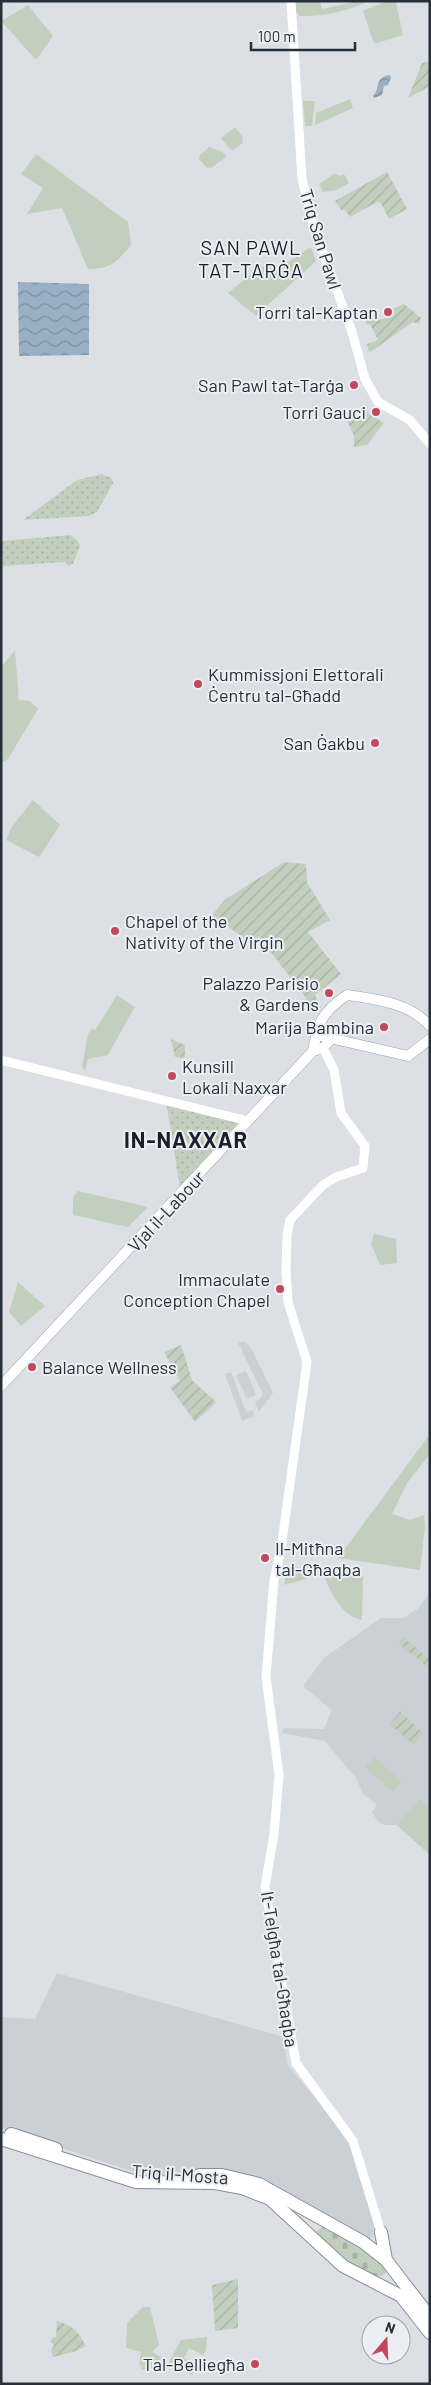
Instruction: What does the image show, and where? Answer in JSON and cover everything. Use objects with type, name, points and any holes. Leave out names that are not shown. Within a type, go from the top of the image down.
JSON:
[{"type":"highway","name":"Triq il-Mosta","points":[[1,2131],[97,2164],[138,2175],[222,2175],[259,2184],[271,2195]]},
{"type":"highway","name":"Triq il-Mosta","points":[[1,2139],[136,2182],[214,2183],[271,2195]]},
{"type":"highway","points":[[271,2195],[319,2217],[363,2242],[388,2263],[428,2312]]},
{"type":"highway","points":[[271,2195],[343,2266],[401,2296],[430,2333]]},
{"type":"highway","points":[[310,2235],[308,2226],[319,2217]]},
{"type":"highway","points":[[363,2242],[377,2239],[381,2232]]},
{"type":"highway","points":[[380,2284],[386,2284],[392,2276],[381,2232]]},
{"type":"main road","points":[[318,1049],[316,1035],[318,1026],[333,1004],[347,995],[406,1008],[418,1014],[428,1024],[422,1046]]},
{"type":"main road","points":[[316,1035],[408,1056],[430,1039]]},
{"type":"main road","name":"Vjal il-Labour","points":[[1,1386],[248,1121],[318,1049],[331,1039]]},
{"type":"street","name":"Triq San Pawl","points":[[291,1],[302,178],[314,228],[352,332],[365,379],[378,402],[410,420],[430,444]]},
{"type":"street","name":"It-Telgħa tal-Għaqba","points":[[318,1049],[334,1070],[341,1113],[365,1146],[363,1168],[336,1177],[323,1185],[290,1220],[287,1235],[286,1271],[288,1302],[307,1362],[281,1549],[274,1580],[266,1677],[279,1775],[274,1834],[265,1887],[296,2063],[353,2141],[381,2232]]},
{"type":"street","points":[[1,1060],[248,1121]]},
{"type":"shaded area","points":[[245,1341],[252,1350],[273,1393],[259,1412],[255,1402],[263,1394],[238,1343]]},
{"type":"shaded area","points":[[246,1371],[256,1395],[247,1399],[236,1375]]},
{"type":"shaded area","points":[[231,1372],[246,1412],[253,1410],[254,1416],[242,1421],[225,1374]]},
{"type":"shaded area","points":[[430,1592],[430,1855],[397,1825],[380,1823],[372,1813],[377,1804],[363,1794],[356,1778],[325,1741],[282,1733],[284,1728],[324,1729],[332,1710],[303,1686],[324,1658],[381,1618],[403,1618],[419,1608]]},
{"type":"shaded area","points":[[57,1973],[284,2037],[287,2064],[350,2140],[376,2232],[370,2238],[243,2178],[217,2172],[156,2175],[132,2171],[1,2128],[1,2017],[35,2019]]},
{"type":"green space","points":[[295,1],[320,1],[322,9],[358,1],[369,1],[336,13],[300,16],[295,11]]},
{"type":"green space","points":[[386,1],[396,2],[403,35],[374,44],[363,11]]},
{"type":"green space","points":[[28,5],[53,36],[36,60],[1,21]]},
{"type":"green space","points":[[430,61],[430,86],[408,98],[422,63]]},
{"type":"green space","points":[[350,99],[353,108],[315,125],[316,113]]},
{"type":"green space","points":[[303,101],[315,101],[312,126],[305,126]]},
{"type":"green space","points":[[235,127],[242,136],[243,143],[233,150],[221,138]]},
{"type":"green space","points":[[209,147],[223,152],[226,157],[211,168],[206,167],[199,159],[200,155]]},
{"type":"green space","points":[[36,154],[128,222],[131,245],[113,263],[103,268],[88,269],[62,208],[27,214],[43,188],[21,174]]},
{"type":"green space","points":[[387,172],[407,209],[389,219],[381,203],[377,202],[350,217],[345,210],[342,211],[335,201]]},
{"type":"green space","points":[[335,173],[339,176],[344,174],[349,183],[337,190],[323,192],[319,184]]},
{"type":"green space","points":[[311,247],[316,261],[256,316],[228,293],[259,267],[285,264]]},
{"type":"green space","points":[[404,304],[421,318],[419,324],[413,322],[369,353],[367,344],[378,340],[370,324],[367,325],[364,314],[375,310],[379,320],[394,315],[392,309]]},
{"type":"green space","points":[[363,410],[384,423],[367,445],[354,447],[354,436],[347,420],[357,417]]},
{"type":"green space","points":[[102,474],[111,478],[113,483],[97,512],[89,516],[23,520],[77,480]]},
{"type":"green space","points":[[70,535],[78,541],[80,546],[73,564],[68,566],[65,562],[4,566],[1,570],[1,541]]},
{"type":"green space","points":[[15,650],[19,700],[30,701],[38,709],[8,759],[1,763],[1,667]]},
{"type":"green space","points":[[33,800],[60,825],[39,857],[6,840],[11,828]]},
{"type":"green space","name":"Palazzo Parisio & Gardens","points":[[284,862],[306,864],[307,882],[330,920],[308,932],[341,974],[315,995],[321,1008],[312,1011],[304,995],[259,937],[252,944],[212,915],[226,899]]},
{"type":"green space","points":[[117,995],[135,1007],[108,1055],[88,1059],[85,1071],[82,1066],[88,1034],[93,1028],[95,1030]]},
{"type":"green space","points":[[171,1039],[185,1045],[185,1058],[175,1057]]},
{"type":"green space","points":[[166,1100],[248,1121],[181,1195]]},
{"type":"green space","points":[[78,1191],[148,1207],[128,1227],[73,1215],[73,1197]]},
{"type":"green space","points":[[374,1234],[396,1239],[397,1263],[380,1265],[371,1244]]},
{"type":"green space","points":[[18,1282],[45,1306],[21,1326],[9,1312]]},
{"type":"green space","points":[[181,1345],[192,1380],[216,1402],[195,1422],[170,1387],[180,1381],[164,1352]]},
{"type":"green space","points":[[430,1434],[430,1454],[407,1483],[392,1514],[410,1520],[424,1515],[425,1527],[420,1570],[338,1558]]},
{"type":"green space","points":[[287,1566],[363,1576],[362,1620],[354,1618],[342,1608],[333,1595],[323,1574],[284,1585]]},
{"type":"green space","points":[[403,1637],[430,1660],[430,1669],[398,1643]]},
{"type":"green space","points":[[400,1711],[423,1733],[414,1745],[390,1724]]},
{"type":"green space","points":[[374,1757],[402,1782],[393,1792],[365,1767]]},
{"type":"green space","points":[[419,1799],[430,1809],[430,1855],[397,1825]]},
{"type":"green space","points":[[323,2226],[352,2240],[384,2265],[386,2273],[377,2278],[351,2264],[316,2232]]},
{"type":"green space","points":[[238,2279],[238,2328],[215,2331],[212,2285]]},
{"type":"green space","points":[[143,2307],[150,2307],[159,2345],[152,2352],[161,2357],[158,2364],[154,2367],[141,2370],[142,2366],[139,2365],[141,2352],[126,2348],[127,2323]]},
{"type":"green space","points":[[57,2321],[75,2330],[86,2346],[53,2357],[51,2351],[54,2345],[50,2342],[53,2337],[56,2337]]},
{"type":"green space","points":[[207,2337],[206,2350],[203,2355],[189,2348],[184,2358],[197,2365],[192,2375],[169,2362],[181,2340]]},
{"type":"water","points":[[390,75],[391,78],[388,85],[384,86],[382,95],[374,98],[373,96],[380,80]]},
{"type":"water","points":[[18,282],[89,284],[89,355],[19,356]]},
{"type":"place","name":"Torri tal-Kaptan","points":[[388,312]]},
{"type":"place","name":"San Pawl tat-Tarġa","points":[[354,385]]},
{"type":"place","name":"Torri Gauci","points":[[376,412]]},
{"type":"place","name":"Kummissjoni Elettorali Ċentru tal-Għadd","points":[[198,684]]},
{"type":"place","name":"San Ġakbu","points":[[375,743]]},
{"type":"place","name":"Chapel of the Nativity of the Virgin","points":[[115,931]]},
{"type":"place","name":"Palazzo Parisio & Gardens","points":[[329,993]]},
{"type":"place","name":"Marija Bambina","points":[[384,1027]]},
{"type":"place","name":"Kunsill Lokali Naxxar","points":[[172,1076]]},
{"type":"place","name":"Immaculate Conception Chapel","points":[[280,1289]]},
{"type":"place","name":"Balance Wellness","points":[[32,1367]]},
{"type":"place","name":"Il-Mitħna tal-Għaqba","points":[[265,1558]]},
{"type":"place","name":"Tal-Belliegħa","points":[[255,2364]]},
{"type":"district","name":"SAN PAWL TAT-TARĠA","points":[[251,258]]},
{"type":"district","name":"IN-NAXXAR","points":[[186,1139]]}]
